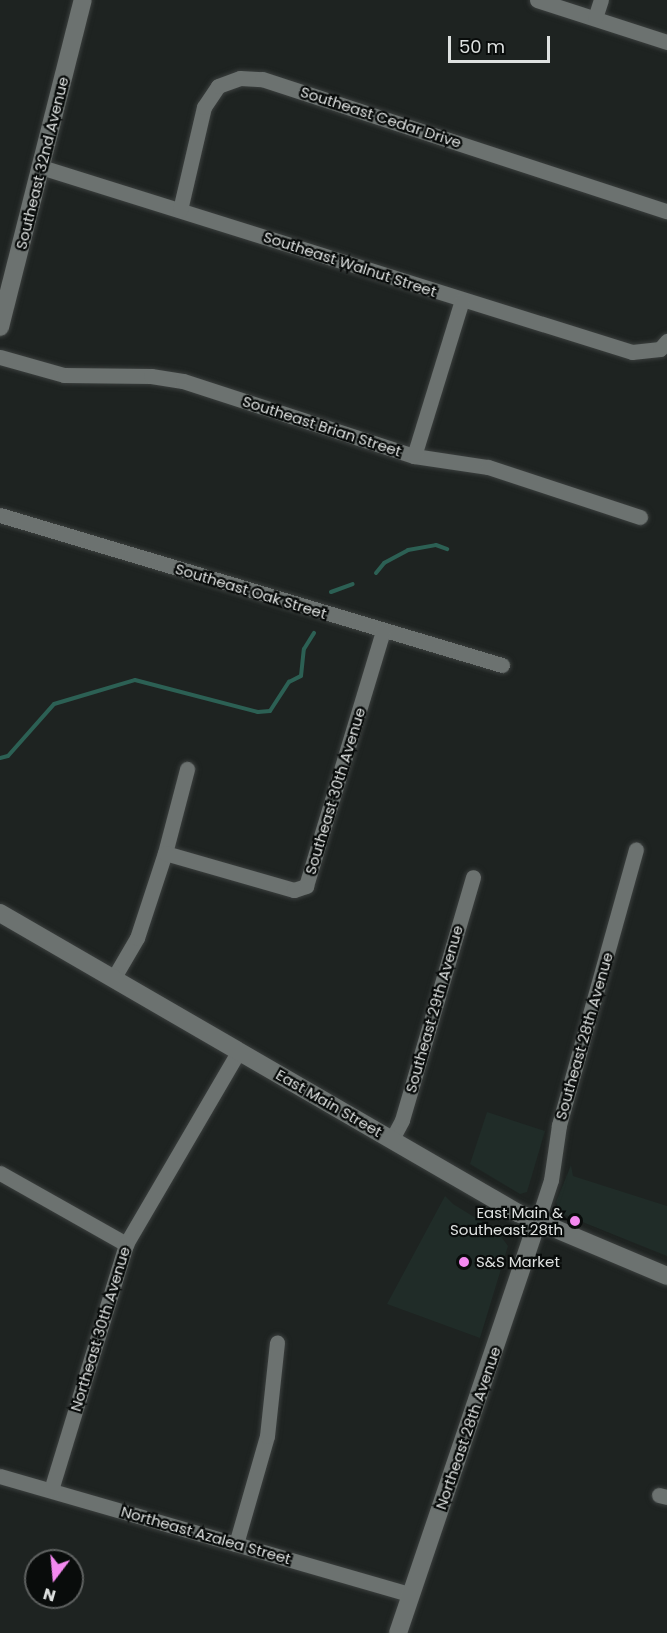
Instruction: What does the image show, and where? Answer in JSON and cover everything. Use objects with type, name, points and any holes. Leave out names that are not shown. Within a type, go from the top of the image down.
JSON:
[{"type":"main road","name":"Southeast 32nd Avenue","points":[[0,327],[83,0]]},
{"type":"main road","name":"East Main Street","points":[[0,913],[537,1223],[667,1276]]},
{"type":"main road","name":"Northeast 28th Avenue","points":[[398,1633],[537,1223]]},
{"type":"street","points":[[537,0],[667,42]]},
{"type":"street","points":[[595,18],[601,0]]},
{"type":"street","name":"Southeast Cedar Drive","points":[[180,210],[204,107],[218,86],[240,78],[262,79],[667,212]]},
{"type":"street","name":"Southeast Walnut Street","points":[[41,166],[632,352],[663,345]]},
{"type":"street","points":[[414,456],[462,300]]},
{"type":"street","name":"Southeast Brian Street","points":[[0,357],[64,375],[151,376],[183,381],[414,456],[488,466],[640,517]]},
{"type":"street","name":"Southeast Oak Street","points":[[0,515],[502,665]]},
{"type":"street","name":"Southeast 30th Avenue","points":[[165,852],[294,890],[306,886],[383,631]]},
{"type":"street","points":[[113,979],[137,938],[165,852],[187,769]]},
{"type":"street","name":"Southeast 28th Avenue","points":[[537,1223],[553,1172],[559,1125],[636,850]]},
{"type":"street","name":"Southeast 29th Avenue","points":[[392,1139],[402,1120],[473,878]]},
{"type":"street","name":"Northeast 30th Avenue","points":[[51,1491],[126,1244],[239,1051]]},
{"type":"street","points":[[0,1173],[126,1244]]},
{"type":"street","points":[[236,1544],[267,1436],[277,1343]]},
{"type":"street","name":"Northeast Azalea Street","points":[[0,1476],[411,1595]]},
{"type":"shaded area","points":[[487,1112],[545,1131],[527,1192],[520,1194],[470,1164]]},
{"type":"shaded area","points":[[571,1165],[573,1176],[667,1206],[667,1256],[560,1213],[556,1202]]},
{"type":"shaded area","points":[[445,1196],[453,1204],[497,1231],[508,1246],[480,1338],[387,1304]]},
{"type":"waterway","points":[[376,573],[384,563],[408,550],[436,545],[447,549]]},
{"type":"waterway","points":[[331,592],[353,584]]},
{"type":"waterway","points":[[0,758],[8,756],[54,704],[135,680],[258,712],[270,711],[289,682],[301,676],[304,649],[314,633]]},
{"type":"place","name":"East Main & Southeast 28th","points":[[575,1221]]},
{"type":"place","name":"S&S Market","points":[[464,1262]]}]
